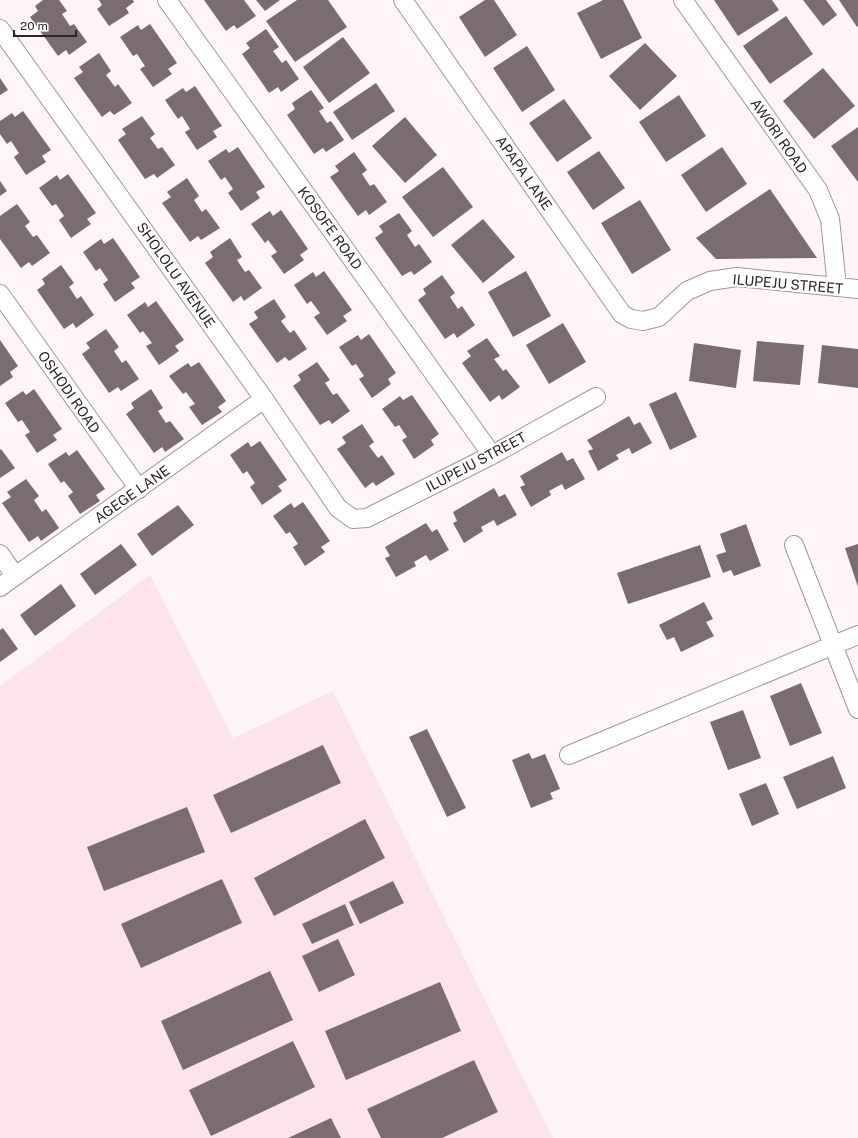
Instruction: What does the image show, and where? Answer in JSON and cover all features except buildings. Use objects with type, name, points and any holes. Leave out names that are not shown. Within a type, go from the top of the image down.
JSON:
[{"type":"street","name":"KOSOFE ROAD","points":[[167,0],[492,455]]},
{"type":"street","name":"APAPA LANE","points":[[404,0],[622,314],[631,319],[643,321],[659,317]]},
{"type":"street","name":"AWORI ROAD","points":[[683,0],[818,190],[830,218],[837,287]]},
{"type":"street","name":"SHOLOLU AVENUE","points":[[0,29],[264,399],[338,508],[353,519]]},
{"type":"street","name":"ILUPEJU STREET","points":[[659,317],[686,291],[710,281],[737,278],[858,290]]},
{"type":"street","name":"OSHODI ROAD","points":[[0,294],[139,490]]},
{"type":"street","name":"ILUPEJU STREET","points":[[353,519],[368,518],[492,455],[596,396]]},
{"type":"street","name":"AGEGE LANE","points":[[0,587],[139,490],[264,399]]},
{"type":"street","points":[[794,545],[858,709]]},
{"type":"street","points":[[0,554],[15,576]]},
{"type":"street","points":[[568,755],[858,635]]},
{"type":"shaded area","points":[[150,575],[233,738],[333,691],[553,1138],[0,1138],[0,686]]}]
